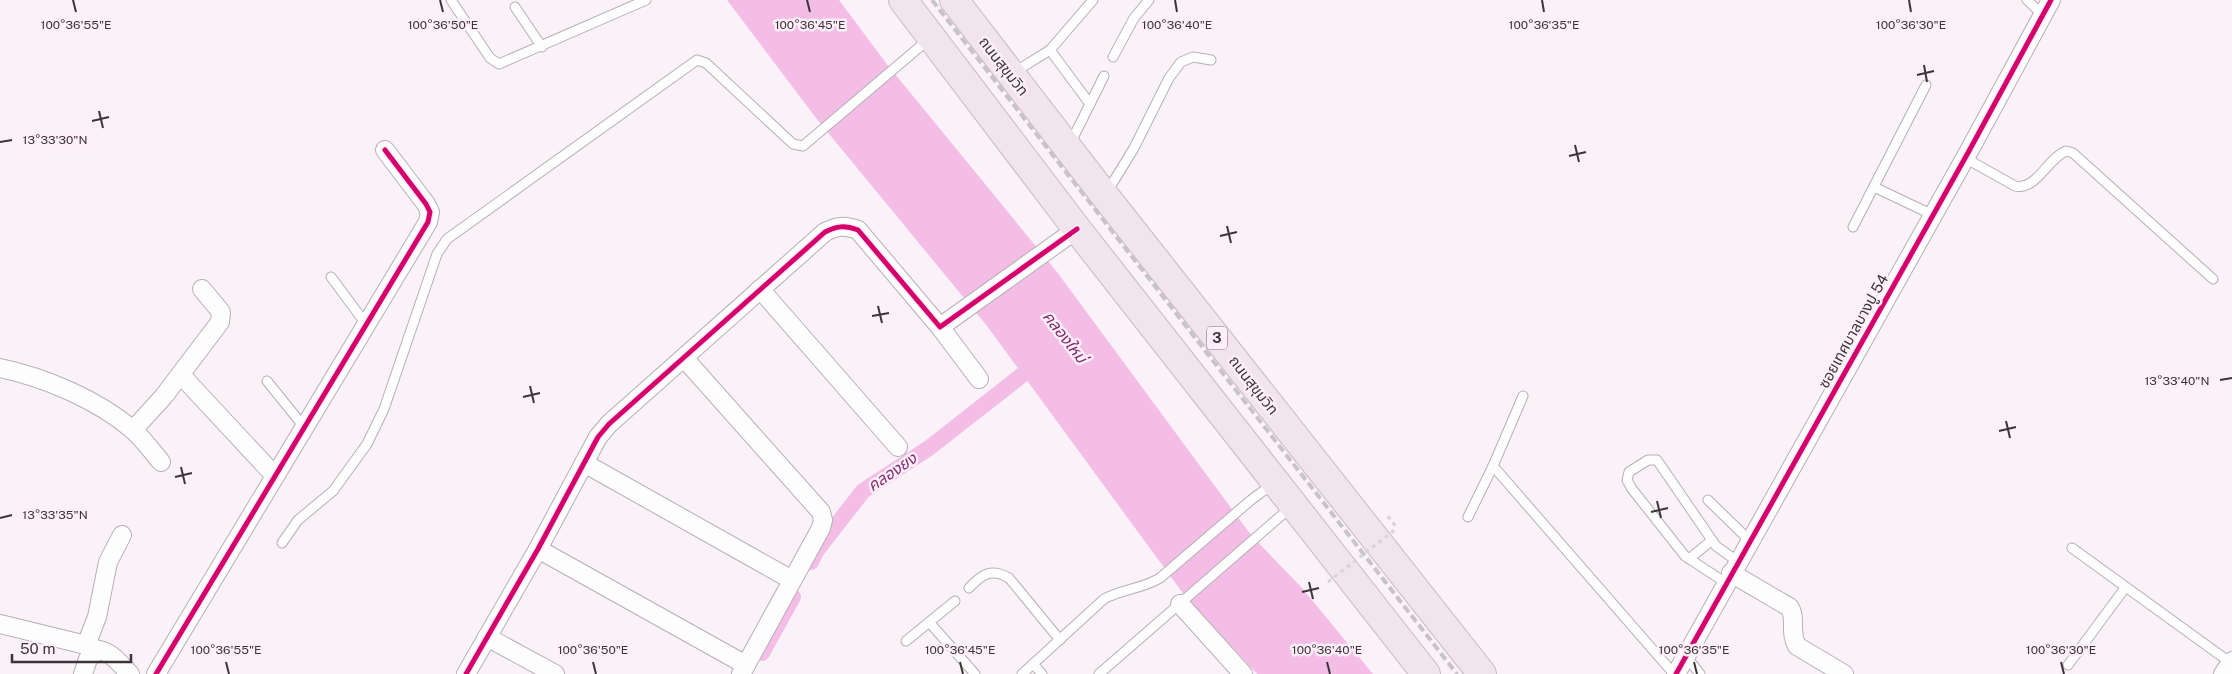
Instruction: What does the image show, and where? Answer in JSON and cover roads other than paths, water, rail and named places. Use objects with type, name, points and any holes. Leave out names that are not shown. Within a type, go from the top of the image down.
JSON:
[{"type":"highway","points":[[903,0],[1067,237],[1274,483],[1426,674]]},
{"type":"highway","name":"ถนนสุขุมวิท","points":[[958,2],[1105,196],[1482,674]]},
{"type":"street","name":"ซอยเทศบาลบางปู 54","points":[[1675,674],[1965,158],[2047,7]]},
{"type":"street","points":[[156,674],[428,222],[430,212],[386,150]]},
{"type":"street","points":[[466,674],[538,550],[598,437],[609,424],[825,232],[836,226],[846,226],[858,230],[940,326],[979,379]]},
{"type":"street","points":[[940,326],[1067,237]]},
{"type":"street","points":[[133,430],[181,375],[221,318],[216,304],[202,289]]},
{"type":"street","points":[[760,289],[898,448]]},
{"type":"street","points":[[538,550],[743,670],[821,528],[823,520],[820,512],[684,358]]},
{"type":"street","points":[[0,368],[46,380],[98,407],[133,430],[161,462]]},
{"type":"street","points":[[181,375],[275,476]]},
{"type":"street","points":[[584,463],[792,580]]},
{"type":"street","points":[[83,674],[92,648],[108,562],[122,535]]},
{"type":"street","points":[[1731,572],[1789,607],[1792,615],[1793,640],[1797,646],[1844,674]]},
{"type":"street","points":[[1182,602],[1243,674]]},
{"type":"street","points":[[0,624],[105,651],[130,674]]},
{"type":"street","points":[[486,637],[555,674]]},
{"type":"lane","points":[[451,0],[495,63],[503,64],[646,0]]},
{"type":"lane","points":[[1011,74],[1050,50],[1093,0]]},
{"type":"lane","points":[[1113,57],[1134,18],[1149,0]]},
{"type":"lane","points":[[2026,0],[2047,7]]},
{"type":"lane","points":[[515,7],[542,46]]},
{"type":"lane","points":[[282,543],[298,520],[333,491],[367,444],[384,409],[437,254],[447,239],[697,60],[706,62],[793,144],[803,146],[931,38]]},
{"type":"lane","points":[[1050,50],[1090,104]]},
{"type":"lane","points":[[1105,196],[1134,148],[1169,78],[1181,62],[1193,57],[1211,60]]},
{"type":"lane","points":[[1068,148],[1104,76]]},
{"type":"lane","points":[[1853,227],[1926,85]]},
{"type":"lane","points":[[1965,158],[2021,188],[2029,185],[2059,154],[2066,151],[2073,153],[2213,279]]},
{"type":"lane","points":[[1874,187],[1932,215]]},
{"type":"lane","points":[[331,277],[366,324]]},
{"type":"lane","points":[[267,381],[304,427]]},
{"type":"lane","points":[[1468,517],[1493,466],[1523,396]]},
{"type":"lane","points":[[1648,460],[1656,460],[1721,550],[1731,572],[1689,559],[1673,544],[1632,489],[1627,480],[1629,472],[1648,460]]},
{"type":"lane","points":[[1493,466],[1675,674]]},
{"type":"lane","points":[[1022,674],[1104,599],[1116,593],[1148,586],[1160,578],[1251,500],[1274,483]]},
{"type":"lane","points":[[1708,500],[1749,540]]},
{"type":"lane","points":[[1100,674],[1292,506]]},
{"type":"lane","points":[[1689,559],[1712,540]]},
{"type":"lane","points":[[2072,548],[2228,666]]},
{"type":"lane","points":[[969,588],[978,578],[989,573],[998,572],[1009,578],[1060,640]]},
{"type":"lane","points":[[2068,665],[2125,588]]},
{"type":"lane","points":[[906,641],[955,601]]},
{"type":"lane","points":[[929,622],[975,674]]},
{"type":"lane","points":[[1686,656],[1700,674]]},
{"type":"lane","points":[[1033,664],[1042,674]]},
{"type":"water","name":"คลองใหม่","points":[[727,0],[839,0],[886,63],[1057,272],[1251,535],[1302,588],[1373,674],[1257,674],[1182,592],[987,326],[816,118]]},
{"type":"waterway","name":"คลองยง","points":[[811,562],[817,550],[863,491],[929,448],[1040,361]]},
{"type":"waterway","name":"คลองยง","points":[[762,653],[793,597]]},
{"type":"railway","points":[[932,0],[1457,674]]}]
